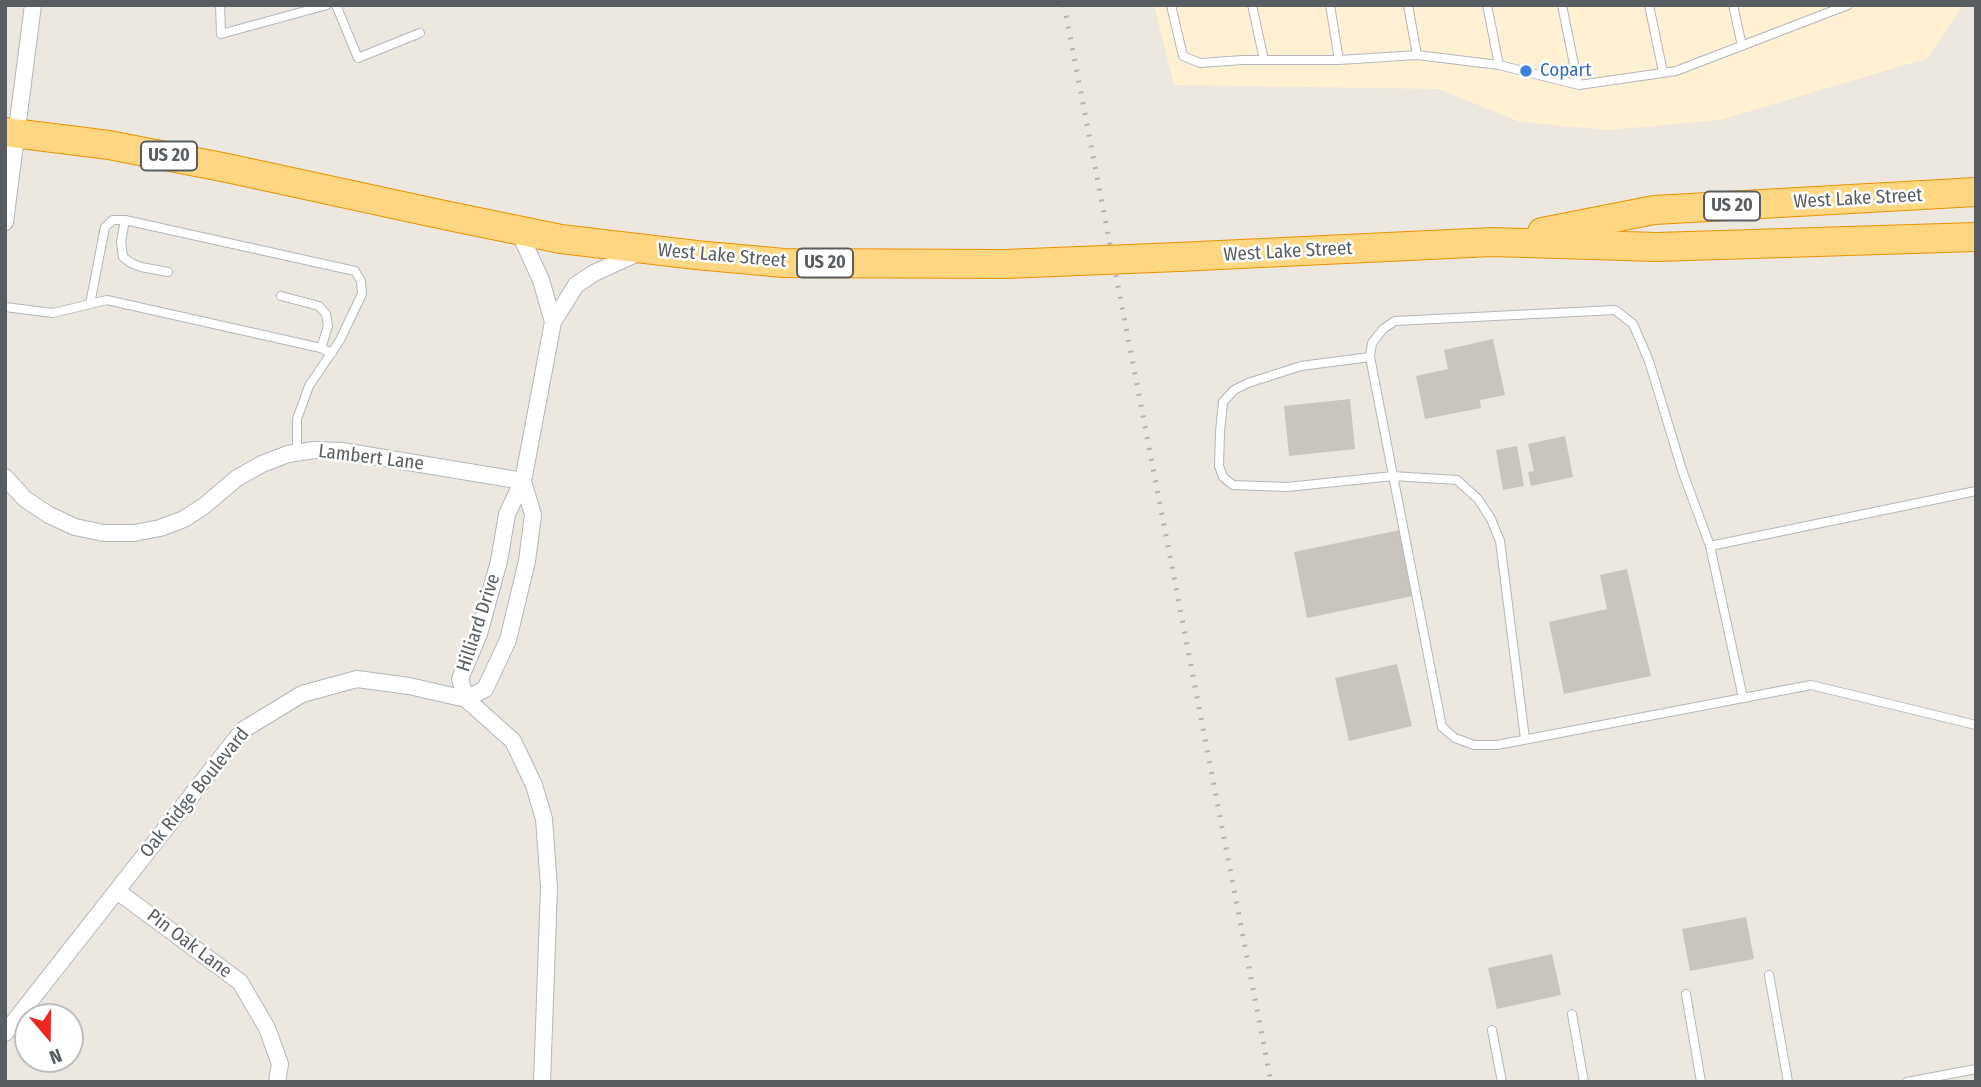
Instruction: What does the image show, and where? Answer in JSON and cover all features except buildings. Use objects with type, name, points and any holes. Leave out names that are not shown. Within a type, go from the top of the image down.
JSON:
[{"type":"highway","name":"West Lake Street","points":[[11,133],[109,145],[175,157],[561,239],[784,263],[1005,264],[1492,242],[1657,247],[1976,237]]},
{"type":"highway","name":"West Lake Street","points":[[1492,242],[1654,210],[1976,192]]},
{"type":"street","points":[[5,222],[11,133],[33,5]]},
{"type":"street","name":"Hilliard Drive","points":[[518,230],[541,280],[553,322]]},
{"type":"street","name":"Hilliard Drive","points":[[523,481],[533,515],[527,561],[508,640],[485,689],[466,699],[460,678],[479,634],[499,561],[507,514],[523,481],[553,322],[576,285],[594,273],[646,250]]},
{"type":"street","name":"Lambert Lane","points":[[5,477],[24,499],[49,515],[75,527],[104,533],[134,533],[160,528],[184,519],[237,478],[262,464],[297,452],[342,450],[523,481]]},
{"type":"street","name":"Oak Ridge Boulevard","points":[[5,1033],[243,730],[302,694],[357,679],[409,686],[466,699],[513,740],[534,785],[544,819],[548,887],[542,1082]]},
{"type":"street","name":"Pin Oak Lane","points":[[117,891],[240,982],[267,1028],[280,1064],[277,1082]]},
{"type":"lane","points":[[220,5],[220,34],[327,5]]},
{"type":"lane","points":[[1171,5],[1183,56],[1200,63],[1339,60],[1417,55],[1499,65],[1578,84],[1675,71],[1833,8],[1848,5]]},
{"type":"lane","points":[[1252,5],[1264,60]]},
{"type":"lane","points":[[1330,5],[1339,60]]},
{"type":"lane","points":[[1408,5],[1417,55]]},
{"type":"lane","points":[[1487,5],[1499,65]]},
{"type":"lane","points":[[1562,5],[1578,84]]},
{"type":"lane","points":[[1649,5],[1663,72]]},
{"type":"lane","points":[[1733,5],[1742,46]]},
{"type":"lane","points":[[340,6],[358,58],[420,33]]},
{"type":"lane","points":[[90,304],[105,227],[113,220],[125,220],[355,271],[362,281],[362,294],[340,341],[309,386],[297,419],[297,452]]},
{"type":"lane","points":[[125,220],[121,242],[123,257],[141,267],[168,272]]},
{"type":"lane","points":[[281,296],[319,306],[326,314],[328,326],[321,348]]},
{"type":"lane","points":[[5,307],[53,313],[107,300],[321,348],[332,353]]},
{"type":"lane","points":[[1743,698],[1710,546],[1682,473],[1648,360],[1633,324],[1615,310],[1395,321],[1383,329],[1372,343],[1370,357],[1442,727],[1455,738],[1474,745],[1497,745],[1525,739],[1743,698],[1811,685],[1976,725]]},
{"type":"lane","points":[[1370,357],[1301,366],[1234,390],[1223,402],[1219,466],[1223,477],[1233,485],[1287,487],[1393,477],[1457,480],[1478,499],[1491,519],[1500,541],[1525,739]]},
{"type":"lane","points":[[1710,546],[1976,491]]},
{"type":"lane","points":[[1769,975],[1788,1082]]},
{"type":"lane","points":[[1686,994],[1701,1082]]},
{"type":"lane","points":[[1572,1014],[1584,1082]]},
{"type":"lane","points":[[1492,1030],[1502,1082]]},
{"type":"lane","points":[[1907,1082],[1976,1069]]},
{"type":"shaded area","name":"Copart","points":[[1154,5],[1963,5],[1928,58],[1720,120],[1609,130],[1520,122],[1439,89],[1174,85]]},
{"type":"railway","points":[[1064,5],[1271,1082]]},
{"type":"place","name":"Copart","points":[[1526,71]]}]
